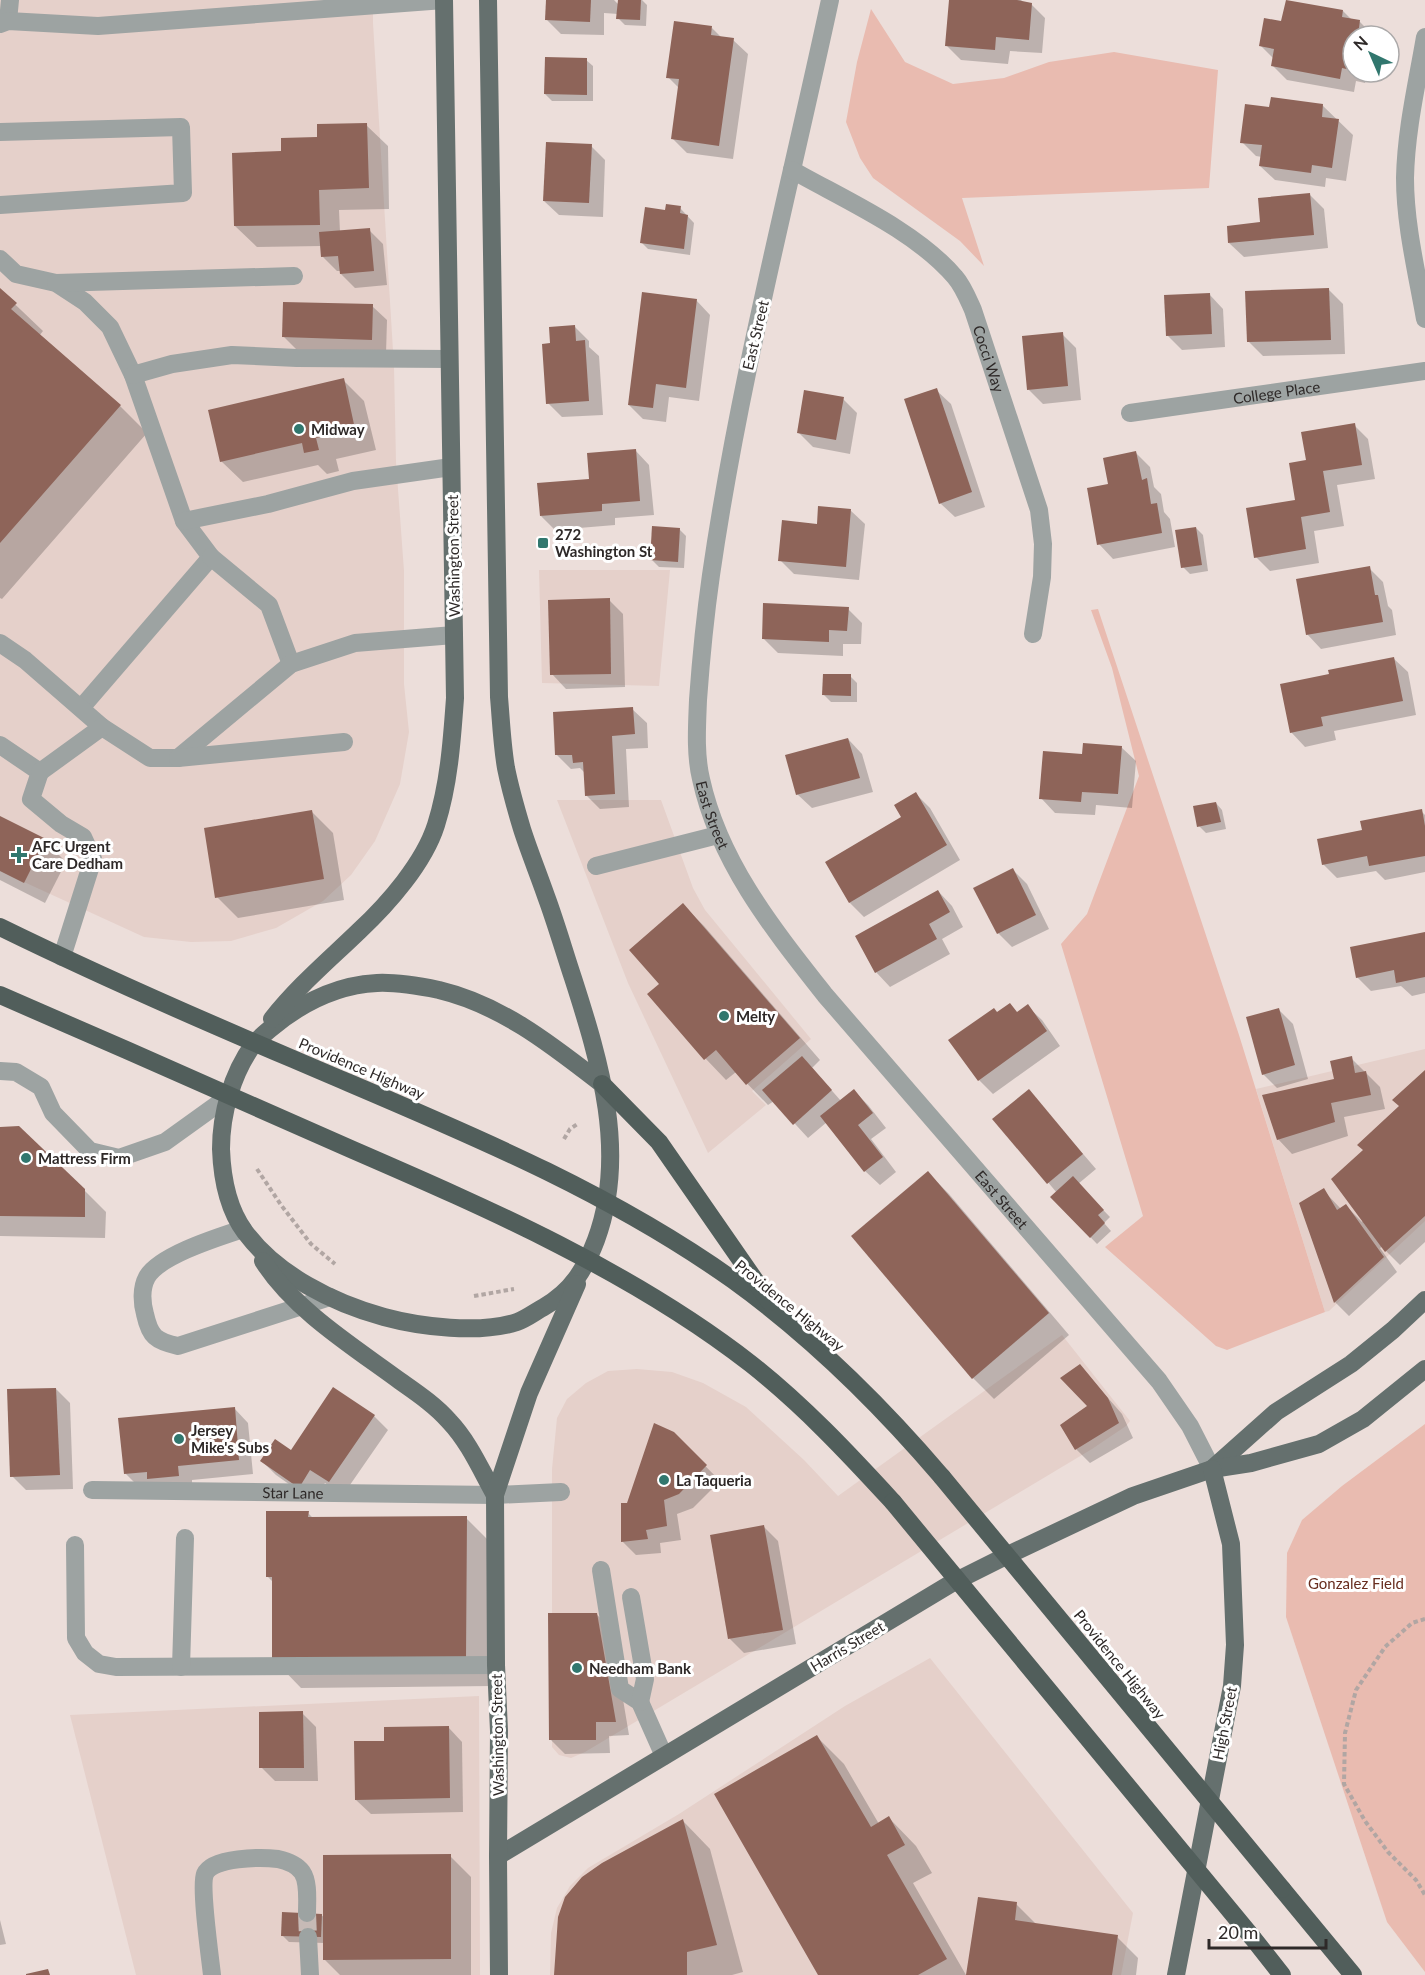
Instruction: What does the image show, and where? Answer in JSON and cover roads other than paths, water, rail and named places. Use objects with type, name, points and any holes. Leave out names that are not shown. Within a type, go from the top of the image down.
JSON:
[{"type":"highway","name":"Providence Highway","points":[[0,927],[62,957],[544,1169],[607,1202],[702,1259],[780,1316],[873,1400],[942,1477],[1353,1975]]},
{"type":"highway","points":[[0,994],[438,1188],[588,1261],[694,1324],[749,1363],[827,1432],[893,1502],[1282,1975]]},
{"type":"highway","points":[[602,1084],[659,1142],[780,1316]]},
{"type":"main road","name":"Washington Street","points":[[255,1042],[297,989],[361,930],[392,896],[421,858],[436,826],[452,747],[455,698],[444,0]]},
{"type":"main road","points":[[488,0],[499,697],[506,766],[523,832],[548,899],[585,1015],[602,1084],[610,1139],[611,1166],[607,1202],[588,1261],[573,1286],[555,1301],[519,1321],[495,1326],[453,1327],[399,1321],[350,1306],[330,1297],[279,1266],[261,1251],[243,1229],[233,1211],[223,1177],[221,1137],[224,1117],[229,1096],[255,1042],[283,1018],[310,1001],[338,990],[374,983],[399,984],[440,991],[474,1002],[536,1034],[602,1084]]},
{"type":"main road","name":"Washington Street","points":[[243,1229],[267,1268],[304,1306],[338,1335],[428,1401],[450,1422],[472,1454],[495,1495]]},
{"type":"main road","name":"Washington Street","points":[[499,1975],[499,1731],[496,1665],[495,1495],[529,1393],[588,1261]]},
{"type":"main road","points":[[1212,1469],[1276,1412],[1351,1364],[1394,1330],[1425,1300]]},
{"type":"main road","points":[[1212,1469],[1251,1463],[1319,1443],[1362,1419],[1423,1372]]},
{"type":"main road","name":"Harris Street","points":[[498,1856],[952,1583],[1133,1496],[1212,1469]]},
{"type":"main road","name":"High Street","points":[[1176,1975],[1232,1686],[1235,1645],[1231,1544],[1212,1469]]},
{"type":"street","points":[[10,0],[4,23],[98,26],[343,4],[444,0]]},
{"type":"street","name":"East Street","points":[[830,0],[744,388],[717,532],[704,620],[697,731],[700,776],[711,817],[727,856],[786,945],[825,995],[1159,1381],[1190,1426],[1212,1469]]},
{"type":"street","points":[[1425,37],[1407,136],[1405,180],[1408,223],[1425,319]]},
{"type":"street","points":[[0,132],[181,127],[183,193],[0,205]]},
{"type":"street","name":"Cocci Way","points":[[792,170],[898,230],[934,255],[957,279],[973,310],[1039,510],[1043,543],[1042,577],[1033,634]]},
{"type":"street","points":[[0,259],[16,274],[56,283],[294,276]]},
{"type":"street","points":[[56,283],[85,302],[110,327],[133,375],[184,521],[211,557],[269,605],[291,664]]},
{"type":"street","points":[[133,375],[172,364],[232,355],[297,358],[449,359]]},
{"type":"street","name":"College Place","points":[[1130,412],[1425,370]]},
{"type":"street","points":[[184,521],[268,504],[353,481],[451,467]]},
{"type":"street","points":[[81,708],[211,557]]},
{"type":"street","points":[[178,758],[291,664],[355,643],[454,635]]},
{"type":"street","points":[[0,643],[25,660],[102,727],[150,758],[178,758],[344,742]]},
{"type":"street","points":[[62,957],[93,859],[83,837],[30,799],[40,772],[102,727]]},
{"type":"street","points":[[0,745],[40,772]]},
{"type":"street","points":[[596,866],[718,835]]},
{"type":"street","points":[[0,1071],[16,1072],[41,1087],[53,1113],[90,1151],[119,1158],[165,1142],[229,1096]]},
{"type":"street","points":[[243,1229],[214,1238],[165,1260],[147,1277],[141,1301],[148,1327],[160,1342],[178,1346],[330,1297]]},
{"type":"street","name":"Star Lane","points":[[92,1490],[495,1495],[561,1492]]},
{"type":"street","points":[[181,1667],[185,1538]]},
{"type":"street","points":[[75,1545],[76,1638],[85,1653],[99,1664],[116,1667],[496,1665]]},
{"type":"street","points":[[601,1570],[620,1689],[640,1702],[664,1756]]},
{"type":"street","points":[[631,1597],[645,1679],[640,1702]]},
{"type":"street","points":[[212,1975],[204,1891],[205,1874],[213,1865],[225,1860],[278,1859],[293,1864],[303,1873],[307,1887],[307,1913]]},
{"type":"street","points":[[308,1937],[310,1975]]},
{"type":"tunnel","points":[[307,1913],[308,1937]]},
{"type":"place","name":"Midway","points":[[299,429]]},
{"type":"place","name":"272 Washington St","points":[[543,543]]},
{"type":"place","name":"AFC Urgent Care Dedham","points":[[19,855]]},
{"type":"place","name":"Melty","points":[[724,1016]]},
{"type":"place","name":"Mattress Firm","points":[[26,1158]]},
{"type":"place","name":"Jersey Mike's Subs","points":[[179,1439]]},
{"type":"place","name":"La Taqueria","points":[[664,1480]]},
{"type":"place","name":"Needham Bank","points":[[577,1668]]},
{"type":"park label","name":"Gonzalez Field","points":[[1356,1583]]}]
